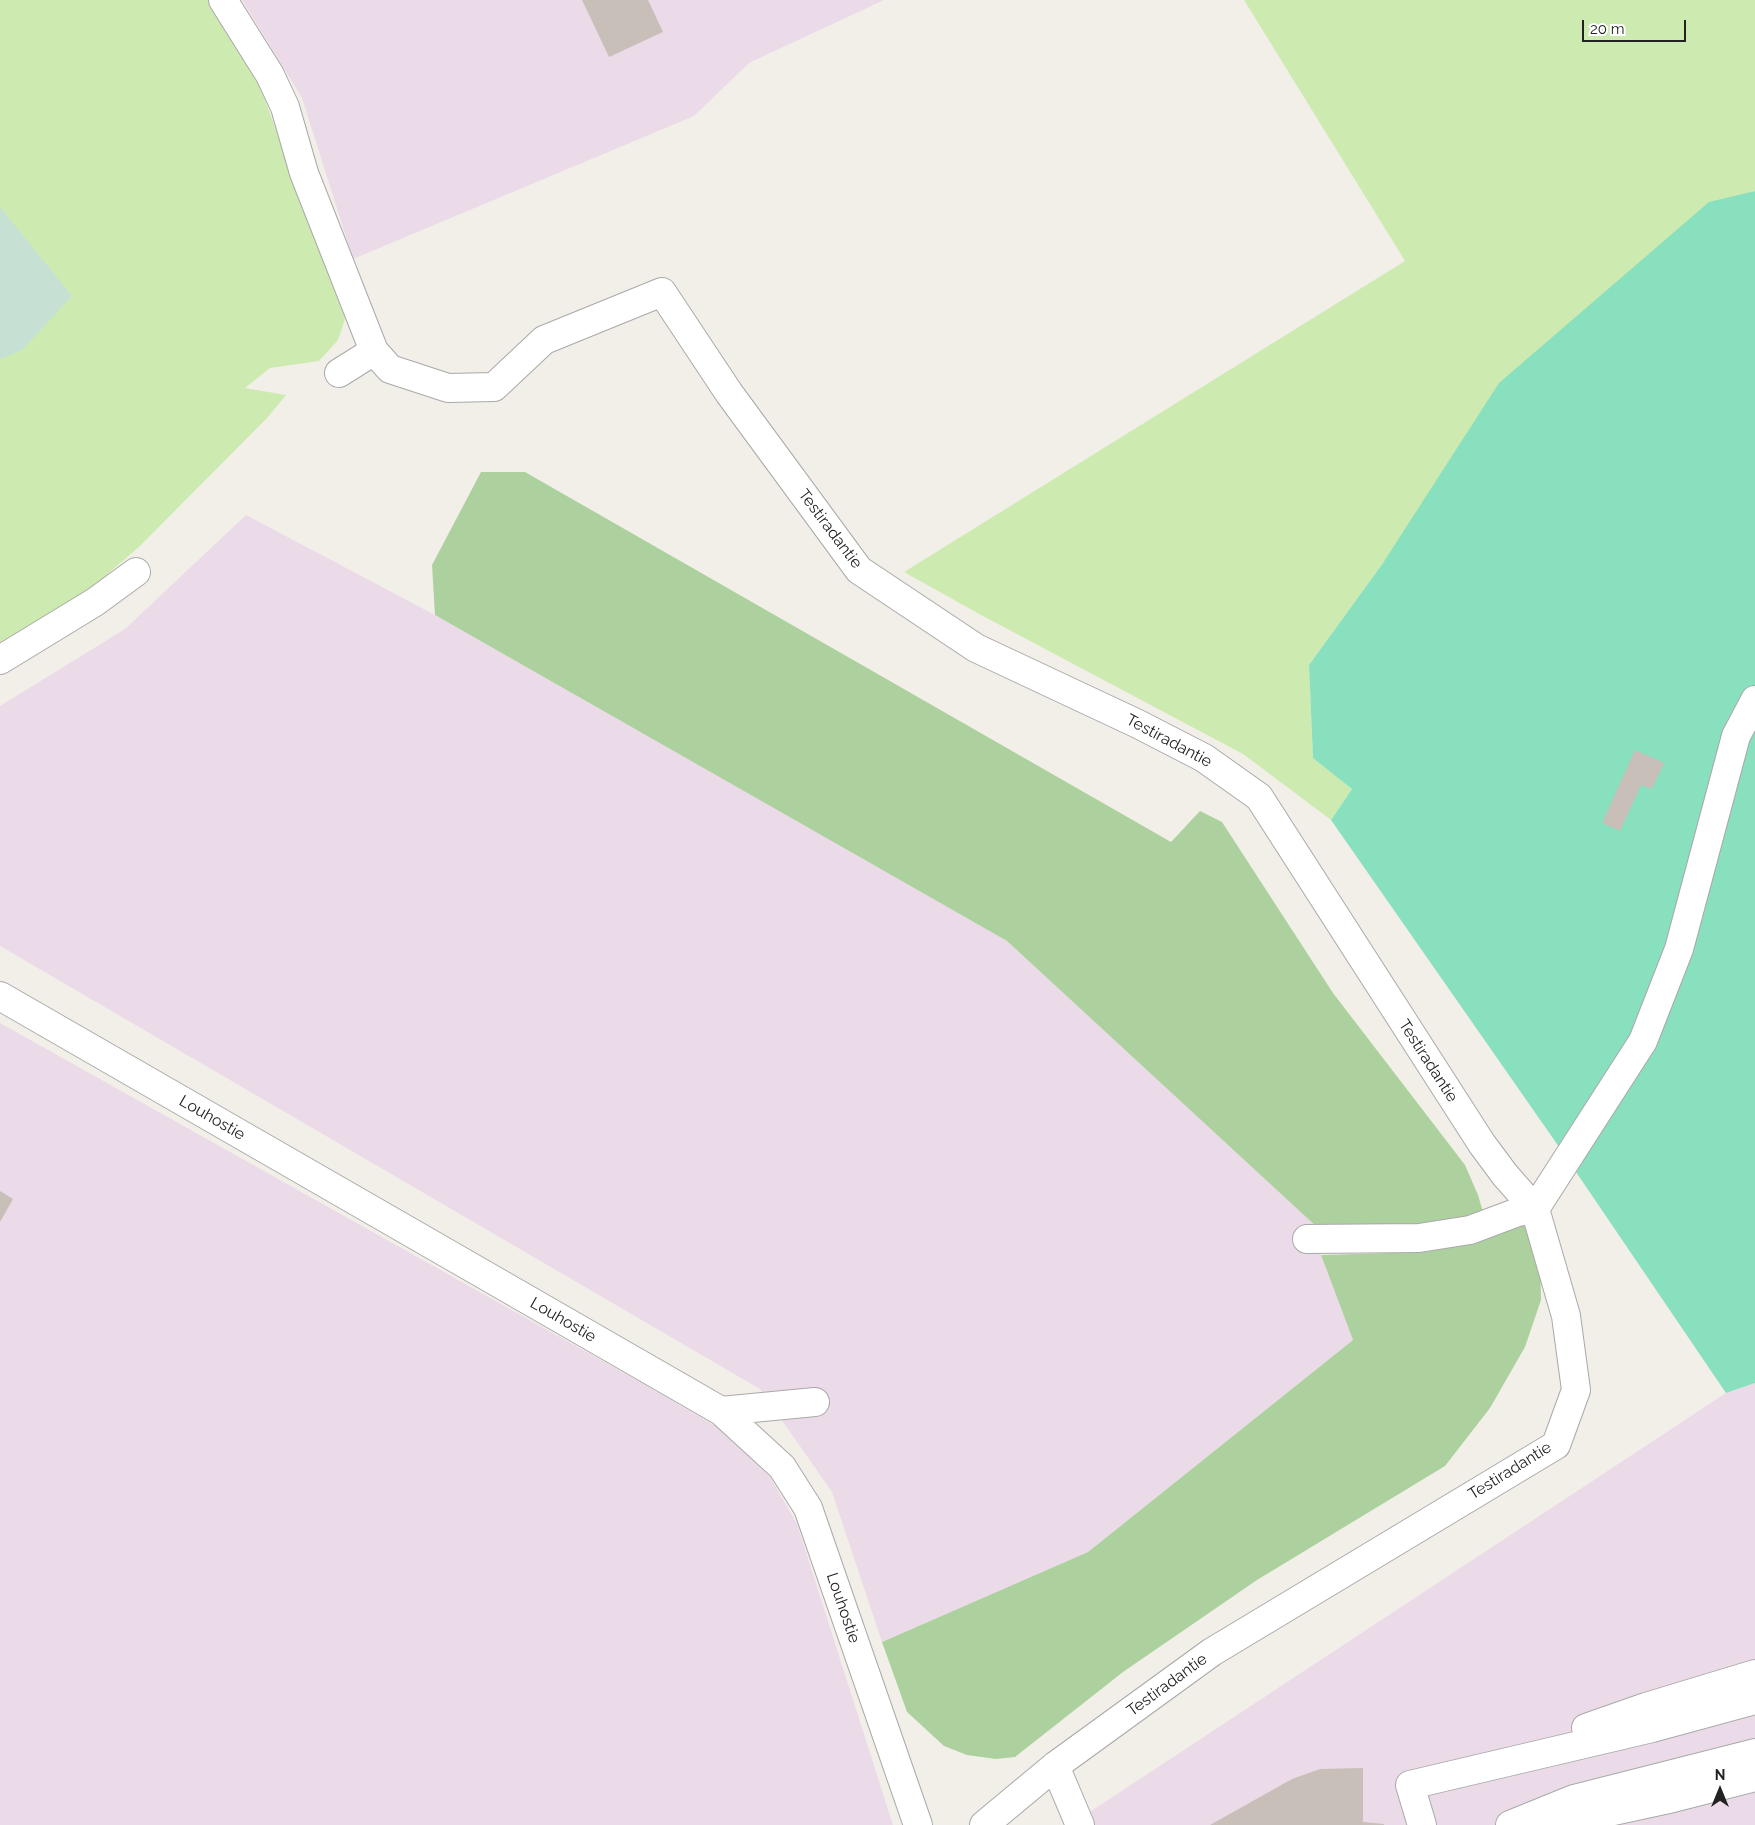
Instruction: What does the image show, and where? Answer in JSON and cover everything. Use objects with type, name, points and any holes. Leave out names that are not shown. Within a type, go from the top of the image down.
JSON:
[{"type":"street","points":[[223,0],[270,75],[285,108],[304,172],[374,351],[339,373]]},
{"type":"street","name":"Testiradantie","points":[[374,351],[390,369],[448,388],[494,387],[544,340],[662,292],[729,393],[859,570],[976,648],[1138,724],[1204,758],[1259,797],[1482,1144],[1505,1175],[1535,1209],[1566,1316],[1576,1390],[1556,1445],[1212,1652],[1055,1766],[984,1825]]},
{"type":"street","points":[[0,660],[95,602],[136,572]]},
{"type":"street","points":[[1308,1239],[1420,1238],[1470,1230],[1518,1212],[1535,1209],[1643,1042],[1679,949],[1736,736],[1755,700]]},
{"type":"street","name":"Louhostie","points":[[0,996],[721,1410],[782,1467],[808,1508],[918,1825]]},
{"type":"street","points":[[721,1410],[815,1402]]},
{"type":"street","points":[[1455,1775],[1646,1706],[1755,1674]]},
{"type":"street","points":[[1422,1825],[1410,1785],[1652,1728],[1755,1700]]},
{"type":"street","points":[[1510,1825],[1574,1799],[1755,1753]]},
{"type":"street","points":[[1055,1766],[1080,1825]]},
{"type":"street","points":[[1537,1825],[1615,1811],[1755,1777]]},
{"type":"shaded area","points":[[242,0],[884,0],[749,63],[694,116],[353,259],[302,98]]},
{"type":"shaded area","points":[[246,515],[435,615],[1007,941],[1319,1229],[1321,1255],[1353,1340],[1088,1552],[882,1642],[832,1492],[760,1389],[0,946],[0,706],[125,629]]},
{"type":"shaded area","points":[[0,1023],[719,1428],[770,1477],[797,1524],[893,1825],[0,1825]]},
{"type":"shaded area","points":[[1755,1383],[1755,1825],[1070,1825],[1726,1393]]},
{"type":"green space","points":[[0,0],[208,0],[260,86],[345,319],[338,340],[319,361],[270,368],[245,388],[286,395],[268,417],[140,546],[89,590],[0,644]]},
{"type":"green space","points":[[1244,0],[1755,0],[1755,191],[1709,203],[1383,563],[1309,665],[1313,757],[1352,789],[1331,820],[1243,754],[904,572],[1405,261]]},
{"type":"green space","points":[[1755,191],[1755,1383],[1726,1393],[1557,1144],[1331,820],[1352,789],[1313,758],[1309,665],[1383,563],[1499,383],[1709,202]]},
{"type":"green space","points":[[0,207],[72,296],[22,350],[0,359]]},
{"type":"green space","points":[[481,472],[525,472],[1171,842],[1200,811],[1222,822],[1333,993],[1465,1165],[1484,1215],[1417,1227],[1319,1229],[1007,941],[435,615],[432,565]]},
{"type":"green space","points":[[1520,1223],[1534,1230],[1540,1251],[1541,1300],[1525,1347],[1490,1408],[1445,1466],[1257,1580],[1123,1672],[1015,1757],[996,1759],[967,1755],[944,1746],[907,1712],[882,1642],[1088,1552],[1353,1340],[1321,1255],[1425,1252],[1476,1243]]},
{"type":"building","points":[[582,0],[648,0],[663,32],[609,57]]},
{"type":"building","points":[[1635,750],[1664,763],[1652,789],[1641,785],[1620,831],[1602,823]]},
{"type":"building","points":[[0,1191],[13,1199],[0,1222]]},
{"type":"building","points":[[1363,1768],[1363,1822],[1384,1825],[1210,1825],[1292,1779],[1320,1769]]}]
